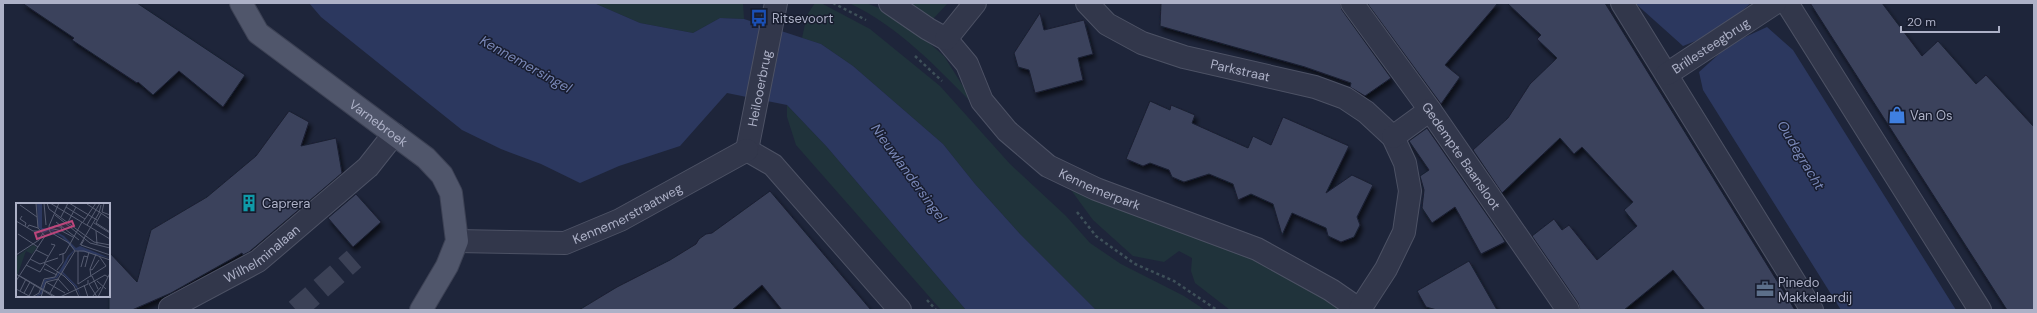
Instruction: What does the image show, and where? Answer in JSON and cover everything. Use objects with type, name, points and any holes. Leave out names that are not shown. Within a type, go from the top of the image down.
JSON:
[{"type":"main road","name":"Varnebroek","points":[[240,3],[258,33],[426,158],[442,175],[450,193],[457,241]]},
{"type":"main road","points":[[421,310],[447,266],[457,241]]},
{"type":"street","name":"Heilooerbrug","points":[[747,150],[776,3]]},
{"type":"street","name":"Kennemerpark","points":[[890,3],[928,29],[946,39],[967,64],[982,101],[1007,132],[1048,166],[1096,189],[1257,249],[1330,290],[1360,310]]},
{"type":"street","points":[[946,39],[975,3]]},
{"type":"street","name":"Parkstraat","points":[[1087,3],[1107,24],[1142,44],[1184,57],[1315,88],[1345,98],[1366,112],[1393,137],[1405,163],[1410,191],[1404,232],[1386,269],[1360,310]]},
{"type":"street","name":"Gedempte Baansloot","points":[[1352,3],[1430,110],[1568,310]]},
{"type":"street","points":[[1622,3],[1812,310]]},
{"type":"street","name":"Brillesteegbrug","points":[[1667,74],[1712,46],[1775,3]]},
{"type":"street","points":[[1787,3],[1980,310]]},
{"type":"street","points":[[1393,137],[1430,110]]},
{"type":"street","name":"Wilhelminalaan","points":[[170,310],[170,308],[258,261],[368,167],[394,134]]},
{"type":"street","points":[[747,150],[773,165],[900,310]]},
{"type":"street","name":"Kennemerstraatweg","points":[[457,241],[565,243],[620,220],[747,150]]},
{"type":"shaded area","points":[[594,3],[743,3],[744,19],[720,18],[693,33],[640,23]]},
{"type":"shaded area","points":[[815,3],[821,3],[870,29],[940,86],[1010,164],[1066,216],[1090,243],[1121,264],[1184,296],[1205,310],[1096,310],[1020,234],[975,184],[943,144],[853,66],[821,44],[802,38],[807,15]]},
{"type":"shaded area","points":[[849,3],[866,3],[884,10],[927,41],[944,56],[976,107],[917,49],[885,24]]},
{"type":"shaded area","points":[[911,3],[948,3],[933,19]]},
{"type":"shaded area","points":[[787,105],[827,147],[966,310],[941,310],[796,145],[787,117]]},
{"type":"shaded area","points":[[1071,190],[1181,230],[1269,265],[1333,304],[1339,310],[1230,310],[1195,283],[1191,271],[1192,258],[1179,251],[1164,262],[1133,256],[1093,220]]},
{"type":"water","points":[[309,3],[594,3],[640,23],[693,33],[720,18],[744,19],[821,44],[853,66],[943,144],[975,184],[1020,234],[1096,310],[966,310],[827,147],[787,105],[727,93],[680,146],[619,166],[580,183],[541,164],[501,149],[462,130],[321,17]]},
{"type":"water","name":"Oudegracht","points":[[1635,3],[1751,3],[1731,20],[1743,38],[1767,27],[1793,50],[1956,310],[1841,310],[1703,90],[1699,72],[1719,54],[1708,36],[1683,46]]},
{"type":"building","points":[[22,3],[137,3],[245,75],[223,107],[179,71],[153,95],[138,82],[137,83],[72,40],[74,38]]},
{"type":"building","points":[[1161,3],[1340,3],[1342,10],[1391,78],[1365,96],[1350,87],[1351,83],[1305,67],[1160,26]]},
{"type":"building","points":[[1367,3],[1498,3],[1445,65],[1460,77],[1441,104]]},
{"type":"building","points":[[1507,3],[1605,3],[1795,310],[1705,310],[1673,270],[1624,310],[1580,310],[1578,303],[1532,236],[1554,219],[1562,230],[1569,225],[1597,260],[1637,226],[1624,210],[1633,202],[1582,147],[1574,154],[1560,138],[1502,193],[1473,150],[1508,118],[1530,84],[1557,58],[1537,39],[1541,35]]},
{"type":"building","points":[[1810,3],[1882,3],[1922,56],[1938,41],[1976,84],[1986,75],[2034,127],[2034,310],[2007,310]]},
{"type":"building","points":[[1040,13],[1044,30],[1084,20],[1093,54],[1078,58],[1083,80],[1035,93],[1029,70],[1018,67],[1014,53]]},
{"type":"building","points":[[1150,101],[1170,110],[1171,105],[1195,115],[1192,123],[1248,148],[1253,136],[1271,145],[1283,117],[1349,146],[1326,193],[1352,175],[1373,185],[1357,217],[1360,225],[1354,237],[1341,242],[1328,236],[1326,228],[1292,213],[1282,235],[1273,204],[1251,194],[1238,200],[1233,184],[1209,174],[1184,182],[1172,177],[1169,170],[1150,163],[1143,166],[1126,159]]},
{"type":"building","name":"Caprera","points":[[289,111],[309,122],[301,146],[336,138],[342,173],[249,252],[243,255],[242,253],[171,293],[132,310],[109,310],[110,253],[137,282],[151,230],[207,197],[256,156]]},
{"type":"building","points":[[1427,128],[1505,242],[1481,254],[1455,207],[1432,223],[1422,208],[1424,190],[1420,176],[1429,170],[1409,141]]},
{"type":"building","points":[[770,191],[871,310],[782,310],[762,285],[732,310],[579,310],[617,287],[670,260],[696,244],[699,239],[706,234],[712,233]]},
{"type":"building","points":[[356,194],[381,222],[353,247],[328,218]]},
{"type":"building","points":[[1469,261],[1497,310],[1437,310],[1426,307],[1417,291]]},
{"type":"tunnel","points":[[296,310],[354,259]]},
{"type":"place","name":"Ritsevoort","points":[[759,18]]},
{"type":"place","name":"Van Os","points":[[1897,115]]},
{"type":"place","name":"Caprera","points":[[249,203]]},
{"type":"place","name":"Pinedo Makkelaardij","points":[[1765,289]]},
{"type":"water label","name":"Kennemersingel","points":[[526,64]]},
{"type":"water label","name":"Nieuwlandersingel","points":[[909,173]]}]
